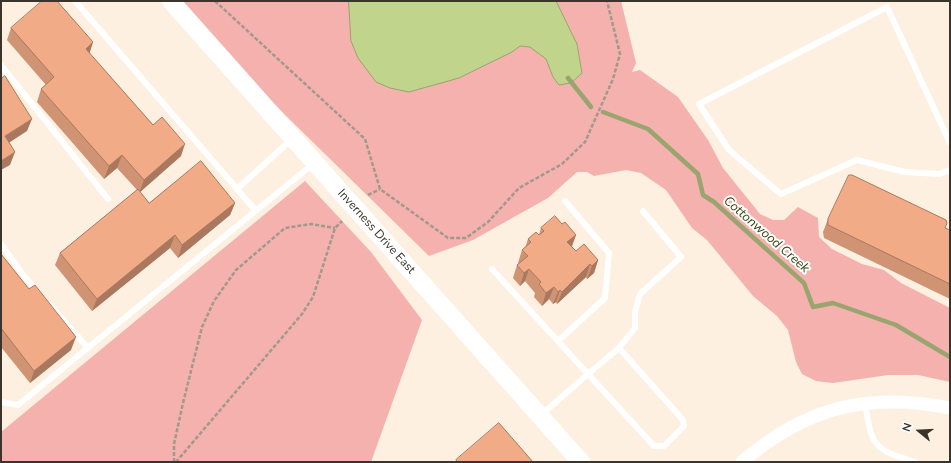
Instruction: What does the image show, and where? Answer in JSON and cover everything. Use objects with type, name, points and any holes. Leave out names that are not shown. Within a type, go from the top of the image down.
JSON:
[{"type":"main road","name":"Inverness Drive East","points":[[171,1],[581,462]]},
{"type":"street","points":[[742,462],[759,447],[792,426],[826,411],[865,403],[904,403],[950,408]]},
{"type":"lane","points":[[75,1],[256,211]]},
{"type":"lane","points":[[950,143],[887,7],[699,104],[729,150],[781,194],[858,160],[905,172],[939,174],[950,170]]},
{"type":"lane","points":[[1,65],[108,200]]},
{"type":"lane","points":[[237,189],[293,138]]},
{"type":"lane","points":[[1,402],[18,405],[315,163]]},
{"type":"lane","points":[[558,341],[605,298],[610,252],[565,201]]},
{"type":"lane","points":[[540,416],[619,348],[635,328],[635,312],[640,294],[681,257],[643,212]]},
{"type":"lane","points":[[1,244],[24,276],[88,348]]},
{"type":"lane","points":[[492,269],[654,446],[664,446],[684,426],[683,420],[619,348]]},
{"type":"lane","points":[[865,403],[874,443],[889,454],[915,462]]},
{"type":"path","points":[[215,1],[365,140],[380,188],[448,238],[466,238],[488,222],[519,188],[562,164],[586,142],[613,79],[620,54],[607,1]]},
{"type":"path","points":[[368,195],[380,188]]},
{"type":"path","points":[[175,462],[302,314],[313,297],[335,228],[342,222]]},
{"type":"path","points":[[175,462],[174,444],[183,404],[202,327],[214,301],[236,270],[285,228],[311,224],[335,228]]},
{"type":"shaded area","points":[[169,1],[621,1],[636,63],[632,72],[640,70],[678,97],[708,140],[723,168],[760,214],[773,220],[784,220],[798,207],[818,218],[819,237],[832,249],[862,264],[884,270],[901,283],[950,308],[950,382],[918,375],[888,375],[833,383],[816,381],[802,374],[796,362],[788,330],[777,316],[753,296],[707,240],[692,228],[666,190],[641,173],[626,170],[594,176],[587,172],[577,172],[548,198],[473,240],[429,256]]},
{"type":"shaded area","points":[[349,1],[556,1],[577,44],[582,73],[571,83],[559,85],[553,77],[546,59],[530,47],[520,46],[512,52],[459,78],[409,92],[390,88],[376,82],[358,58],[351,41]]},
{"type":"shaded area","points":[[305,181],[371,252],[422,320],[371,462],[1,462],[1,432]]},
{"type":"building","points":[[42,1],[57,1],[93,42],[86,49],[153,125],[162,117],[185,144],[144,180],[122,155],[109,166],[41,89],[54,77],[11,28]]},
{"type":"building","points":[[5,76],[32,119],[5,136],[15,152],[1,161],[1,79]]},
{"type":"building","points":[[201,161],[235,203],[182,245],[175,235],[97,299],[60,253],[138,189],[149,203]]},
{"type":"building","points":[[849,175],[852,175],[946,220],[947,223],[945,228],[950,230],[950,284],[828,225],[828,219]]},
{"type":"building","points":[[555,216],[562,224],[565,222],[576,235],[567,242],[576,251],[584,244],[598,260],[592,266],[590,264],[562,292],[560,290],[558,292],[554,287],[546,293],[539,284],[541,282],[529,269],[524,273],[517,265],[528,256],[522,250],[531,242],[528,239],[536,232],[539,235],[544,231],[541,228]]},
{"type":"building","points":[[1,254],[29,289],[35,285],[76,337],[34,371],[1,328]]},
{"type":"building","points":[[499,423],[533,462],[458,462],[456,460]]},
{"type":"waterway","name":"Cottonwood Creek","points":[[568,78],[591,107]]},
{"type":"waterway","name":"Cottonwood Creek","points":[[603,112],[648,129],[698,174],[703,195],[714,202],[804,283],[813,307],[833,303],[896,325],[950,357]]}]
